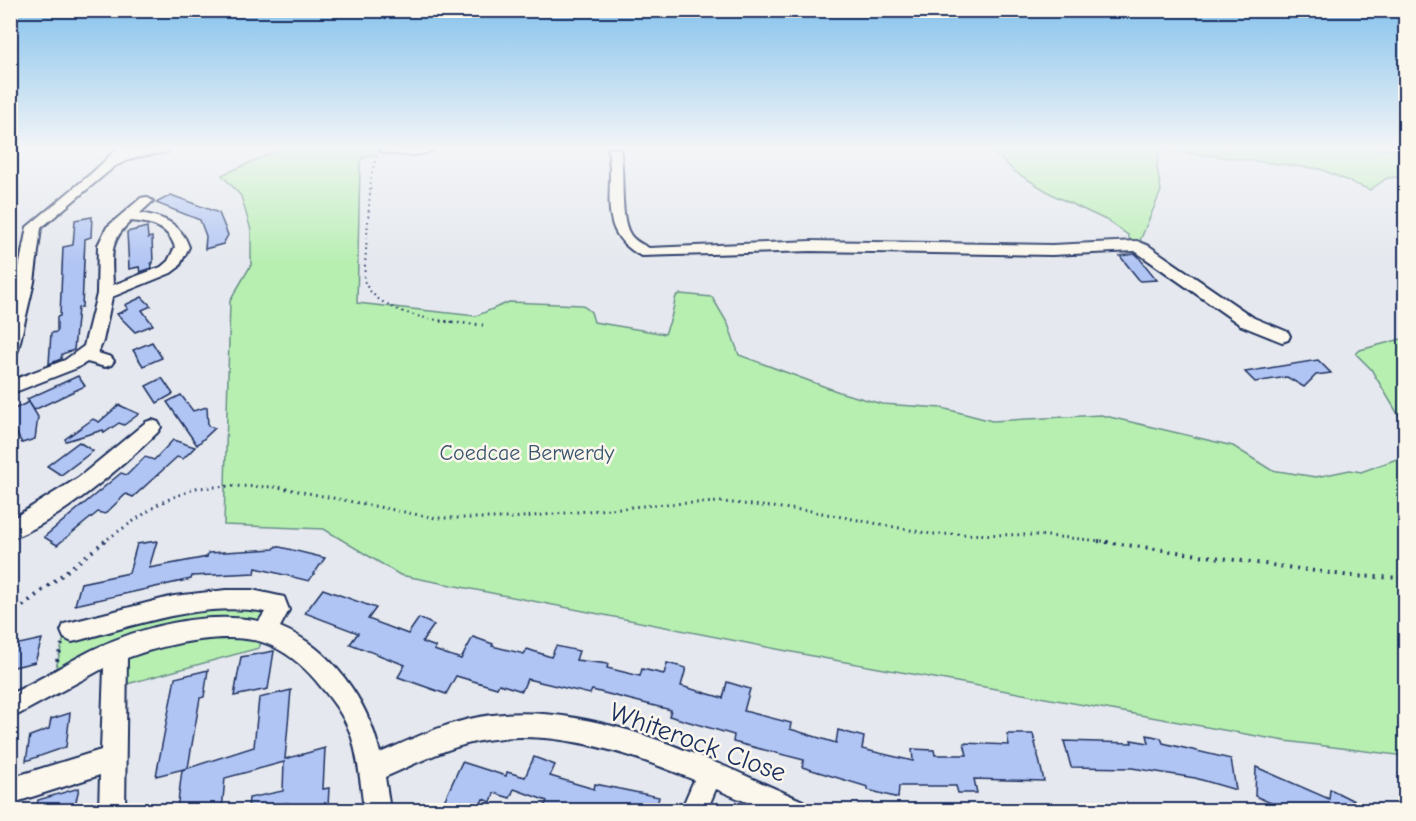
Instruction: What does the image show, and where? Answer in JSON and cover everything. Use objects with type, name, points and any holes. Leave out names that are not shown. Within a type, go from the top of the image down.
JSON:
[{"type":"street","points":[[10,350],[17,303],[34,227],[82,187]]},
{"type":"street","points":[[618,187],[616,214],[620,234],[627,243],[646,253],[811,246],[1052,250],[1130,246],[1144,249],[1248,322],[1282,336]]},
{"type":"street","points":[[10,388],[44,376],[85,355],[95,341],[105,294],[105,245],[112,230],[146,201]]},
{"type":"street","points":[[105,294],[166,270],[174,264],[182,247],[177,232],[166,224],[128,216]]},
{"type":"street","points":[[85,355],[105,360]]},
{"type":"street","points":[[10,530],[66,498],[101,473],[152,427]]},
{"type":"street","points":[[72,631],[172,608],[239,599],[276,604],[278,610],[265,632]]},
{"type":"street","points":[[10,706],[116,651],[152,640],[195,631],[249,629],[265,632],[291,645],[337,685],[364,737],[377,810]]},
{"type":"street","points":[[112,810],[116,651]]},
{"type":"street","name":"Whiterock Close","points":[[371,770],[449,738],[491,728],[531,726],[574,730],[618,740],[709,774],[794,810]]},
{"type":"street","points":[[10,791],[113,759]]},
{"type":"street","points":[[694,810],[709,774]]},
{"type":"path","points":[[371,187],[364,280],[366,286],[390,308],[398,312],[436,321],[483,325]]},
{"type":"path","points":[[10,616],[124,526],[160,503],[196,488],[231,486],[277,488],[435,518],[512,518],[665,504],[723,502],[812,511],[931,534],[1037,535],[1121,543],[1351,576],[1406,578]]},
{"type":"green space","name":"Coedcae Berwerdy","points":[[233,187],[359,187],[357,303],[476,316],[509,302],[582,305],[591,312],[594,322],[665,334],[676,296],[680,294],[712,297],[728,324],[739,355],[842,393],[882,404],[942,408],[992,421],[1101,415],[1233,446],[1271,470],[1316,477],[1350,470],[1361,472],[1405,456],[1405,756],[1285,741],[823,658],[400,575],[324,529],[224,525],[230,301],[251,265],[251,230],[241,196]]},
{"type":"green space","points":[[1041,187],[1160,187],[1161,191],[1139,243],[1130,240],[1128,235],[1108,221]]},
{"type":"green space","points":[[1406,338],[1405,426],[1371,369],[1356,354],[1360,350]]},
{"type":"green space","points":[[276,604],[259,648],[116,687],[116,652],[51,686],[63,641],[72,631],[172,608]]},
{"type":"building","points":[[171,195],[219,213],[228,235],[223,244],[205,249],[206,236],[200,220],[156,203]]},
{"type":"building","points":[[92,217],[91,237],[85,239],[82,307],[78,308],[74,350],[62,354],[61,359],[49,364],[51,333],[57,332],[57,317],[60,316],[63,247],[73,245],[75,220]]},
{"type":"building","points":[[147,227],[148,238],[152,237],[152,268],[140,272],[139,267],[129,269],[127,232]]},
{"type":"building","points":[[1135,254],[1157,280],[1140,281],[1120,256]]},
{"type":"building","points":[[142,297],[151,306],[142,310],[153,325],[135,332],[117,314],[128,309],[125,305]]},
{"type":"building","points":[[152,342],[162,358],[143,366],[133,350]]},
{"type":"building","points":[[1318,360],[1331,373],[1316,375],[1304,387],[1287,377],[1255,382],[1245,372]]},
{"type":"building","points":[[78,376],[85,386],[34,410],[27,399]]},
{"type":"building","points":[[162,378],[173,394],[157,403],[146,386]]},
{"type":"building","points":[[181,395],[193,411],[207,407],[208,426],[215,428],[197,445],[167,402]]},
{"type":"building","points":[[29,402],[38,417],[35,439],[22,443],[10,421],[10,411]]},
{"type":"building","points":[[119,405],[139,414],[124,425],[119,423],[104,433],[103,430],[66,441],[65,439],[93,419],[99,422]]},
{"type":"building","points":[[173,440],[195,447],[183,459],[177,457],[133,497],[126,494],[105,514],[98,512],[57,545],[44,537],[121,473],[127,475],[145,457],[154,460]]},
{"type":"building","points":[[79,442],[93,451],[61,475],[47,466]]},
{"type":"building","points":[[157,541],[149,568],[207,557],[208,553],[274,549],[276,546],[325,558],[309,581],[256,568],[255,573],[192,576],[191,579],[75,605],[81,583],[129,573],[137,544]]},
{"type":"building","points":[[323,589],[376,608],[368,619],[408,634],[419,618],[434,625],[422,642],[436,647],[434,650],[461,659],[473,637],[493,644],[492,646],[524,654],[527,649],[551,657],[556,646],[579,651],[576,660],[608,664],[607,668],[640,676],[642,669],[664,674],[667,663],[686,668],[681,686],[723,698],[727,682],[750,689],[744,711],[791,723],[790,729],[836,743],[838,730],[864,737],[862,749],[913,761],[912,749],[934,750],[935,755],[967,755],[964,743],[1009,745],[1007,734],[1033,734],[1044,781],[974,779],[977,793],[958,793],[956,786],[899,786],[898,798],[802,767],[804,760],[733,742],[734,735],[669,716],[671,710],[592,690],[590,694],[527,679],[522,691],[499,684],[497,688],[456,676],[446,694],[398,677],[405,665],[350,644],[358,633],[305,613]]},
{"type":"building","points":[[42,639],[35,662],[10,668],[10,646]]},
{"type":"building","points":[[274,651],[268,689],[234,696],[241,657]]},
{"type":"building","points":[[208,670],[204,697],[200,698],[188,768],[156,776],[175,678]]},
{"type":"building","points":[[291,690],[285,759],[325,748],[323,789],[329,788],[328,806],[312,810],[287,810],[288,803],[248,810],[249,798],[283,791],[284,762],[225,778],[222,810],[177,810],[182,770],[254,747],[259,698]]},
{"type":"building","points":[[70,713],[66,747],[26,761],[30,736],[49,729],[51,719]]},
{"type":"building","points":[[1147,735],[1161,738],[1163,743],[1231,759],[1236,790],[1195,778],[1132,768],[1071,767],[1064,741],[1132,743],[1131,740],[1149,743]]},
{"type":"building","points":[[534,757],[555,765],[550,776],[594,789],[595,784],[659,797],[656,810],[554,810],[544,807],[547,801],[514,789],[510,798],[494,793],[491,802],[483,799],[478,810],[440,810],[462,762],[506,776],[507,772],[525,777]]},
{"type":"building","points":[[1256,767],[1329,799],[1330,789],[1372,810],[1287,810],[1255,796]]},
{"type":"building","points":[[79,788],[74,810],[36,810],[38,800]]}]
